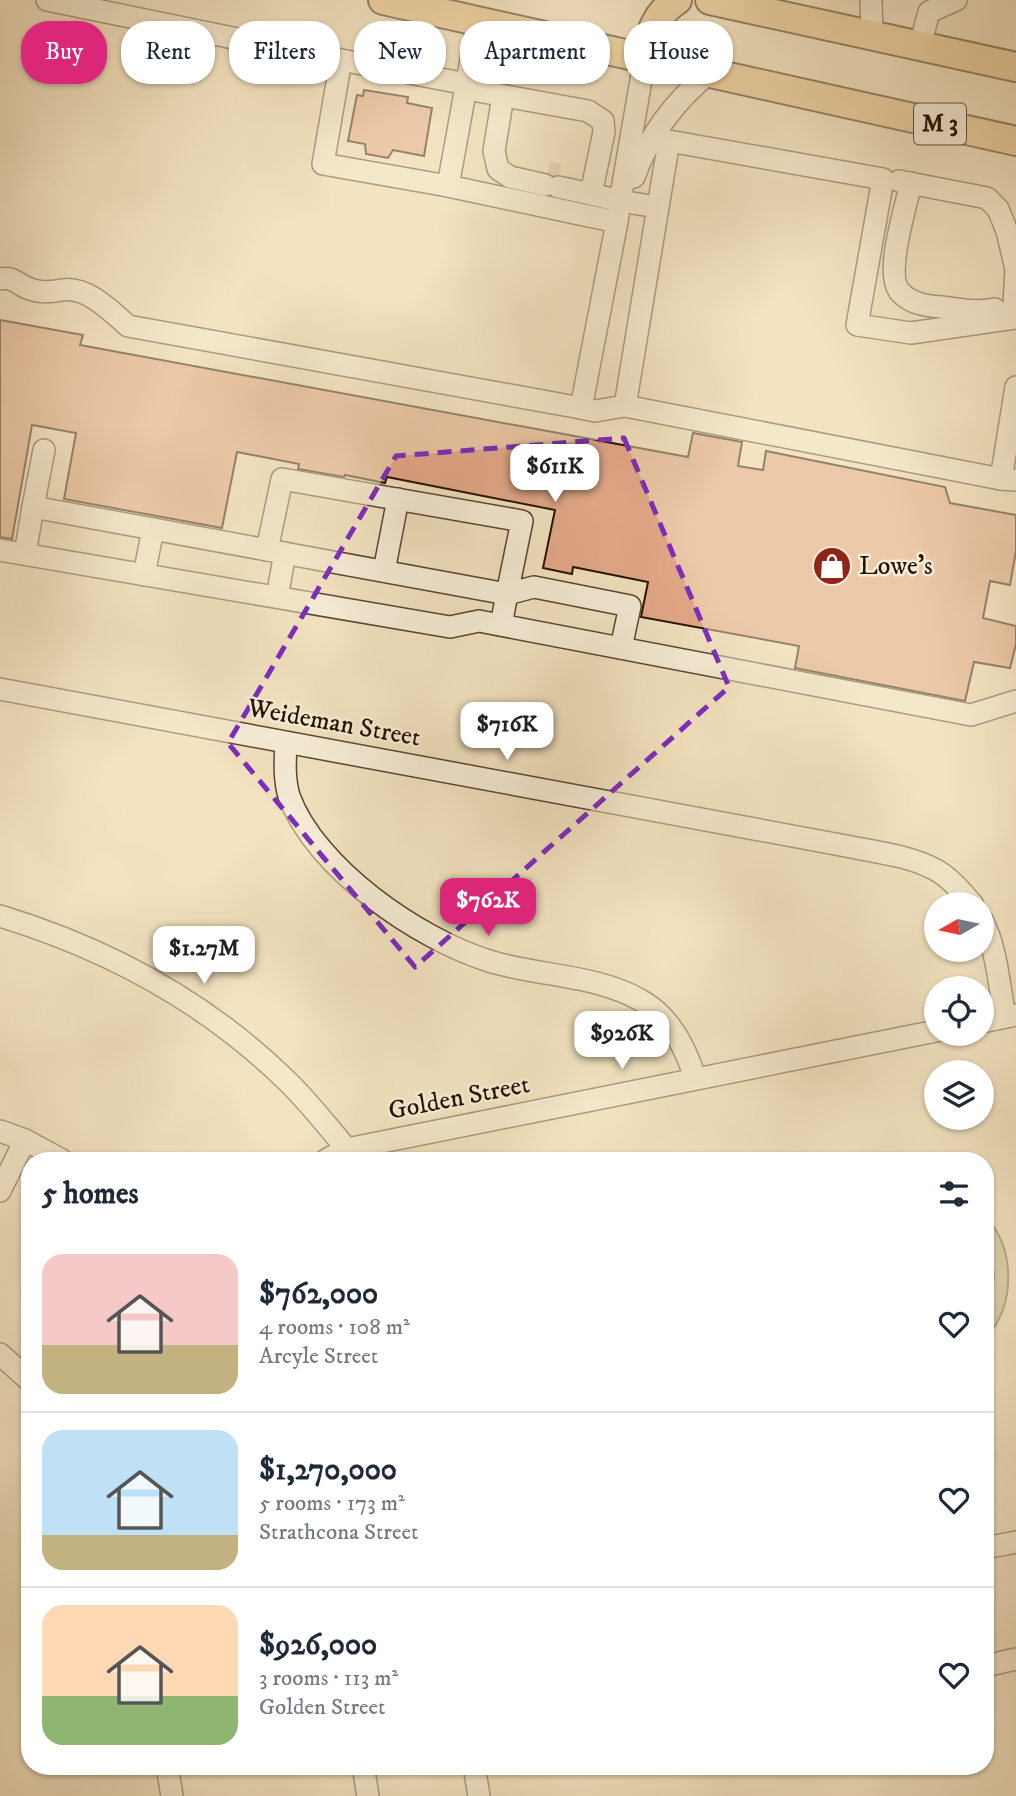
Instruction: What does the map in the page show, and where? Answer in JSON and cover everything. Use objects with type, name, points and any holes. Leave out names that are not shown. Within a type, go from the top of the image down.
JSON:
[{"type":"main road","name":"M 3","points":[[383,0],[474,21]]},
{"type":"main road","points":[[656,21],[662,11],[677,0]]},
{"type":"main road","points":[[710,0],[754,5],[872,36],[1016,67]]},
{"type":"main road","name":"M 3","points":[[733,77],[1016,141]]},
{"type":"street","points":[[47,0],[460,83]]},
{"type":"street","points":[[871,0],[872,36]]},
{"type":"street","points":[[920,46],[929,12],[956,0]]},
{"type":"street","points":[[341,60],[323,164],[448,186],[491,197],[622,209],[657,207]]},
{"type":"street","points":[[448,186],[467,84],[478,91],[588,111],[603,121],[604,132],[556,185]]},
{"type":"street","points":[[582,408],[622,209],[641,84]]},
{"type":"street","points":[[622,209],[645,149],[681,99],[697,84]]},
{"type":"street","points":[[491,197],[498,169],[494,151],[503,96]]},
{"type":"street","points":[[625,406],[670,141],[987,198],[998,209],[1007,231],[1016,269],[1015,312]]},
{"type":"street","points":[[498,169],[510,177],[556,185],[622,209]]},
{"type":"street","points":[[883,179],[857,325],[911,333],[1015,312]]},
{"type":"street","points":[[911,183],[893,267],[895,285],[901,294],[922,305],[1015,312]]},
{"type":"street","points":[[0,279],[15,279],[29,289],[55,293],[63,290],[89,295],[128,326],[595,411],[625,406],[1008,480],[1016,387]]},
{"type":"street","points":[[25,554],[44,450]]},
{"type":"street","points":[[277,597],[276,552],[282,479],[522,521],[501,625]]},
{"type":"street","points":[[384,571],[398,499]]},
{"type":"street","points":[[33,507],[507,594],[534,587],[630,606],[621,648]]},
{"type":"street","points":[[144,575],[153,529]]},
{"type":"street","points":[[0,550],[450,627],[479,621],[971,715],[1016,701]]},
{"type":"street","name":"Weideman Street","points":[[0,689],[832,843],[934,868],[961,892]]},
{"type":"street","points":[[286,743],[289,795],[319,847],[347,876],[405,920],[459,950],[514,967],[621,990],[644,1002],[666,1020],[682,1046],[695,1078]]},
{"type":"street","points":[[0,916],[74,942],[115,961],[156,981],[214,1017],[289,1082],[347,1149]]},
{"type":"street","points":[[994,958],[1011,1016]]},
{"type":"street","name":"Golden Street","points":[[341,1152],[924,1033]]},
{"type":"street","points":[[0,1131],[47,1152]]},
{"type":"street","points":[[0,1191],[25,1140]]},
{"type":"street","points":[[0,1354],[21,1373]]},
{"type":"street","points":[[994,1546],[1016,1542]]},
{"type":"street","points":[[994,1664],[1016,1659]]},
{"type":"street","points":[[168,1775],[172,1796]]},
{"type":"street","points":[[364,1775],[368,1796]]},
{"type":"street","points":[[476,1775],[479,1796]]},
{"type":"highlighted area","points":[[624,438],[729,687],[415,967],[228,743],[396,456]]},
{"type":"green space","points":[[994,1228],[1007,1261],[1008,1277],[1007,1294],[995,1325]]},
{"type":"building","points":[[364,90],[408,97],[407,103],[432,108],[424,156],[393,150],[388,158],[366,154],[365,144],[348,141],[357,95],[363,96]]},
{"type":"building","points":[[0,320],[83,335],[80,345],[688,457],[693,433],[742,442],[738,466],[763,470],[766,451],[945,487],[950,503],[1016,515],[1016,551],[1010,585],[990,581],[983,618],[1016,626],[1016,644],[1010,668],[974,662],[965,701],[795,668],[799,646],[641,617],[648,582],[573,567],[572,574],[543,568],[555,510],[387,477],[385,483],[345,475],[344,477],[298,469],[299,464],[237,452],[222,528],[64,499],[76,433],[32,425],[12,539],[0,537]]},
{"type":"tunnel","points":[[548,172],[559,174]]},
{"type":"place","name":"Lowe's","points":[[832,566]]}]
